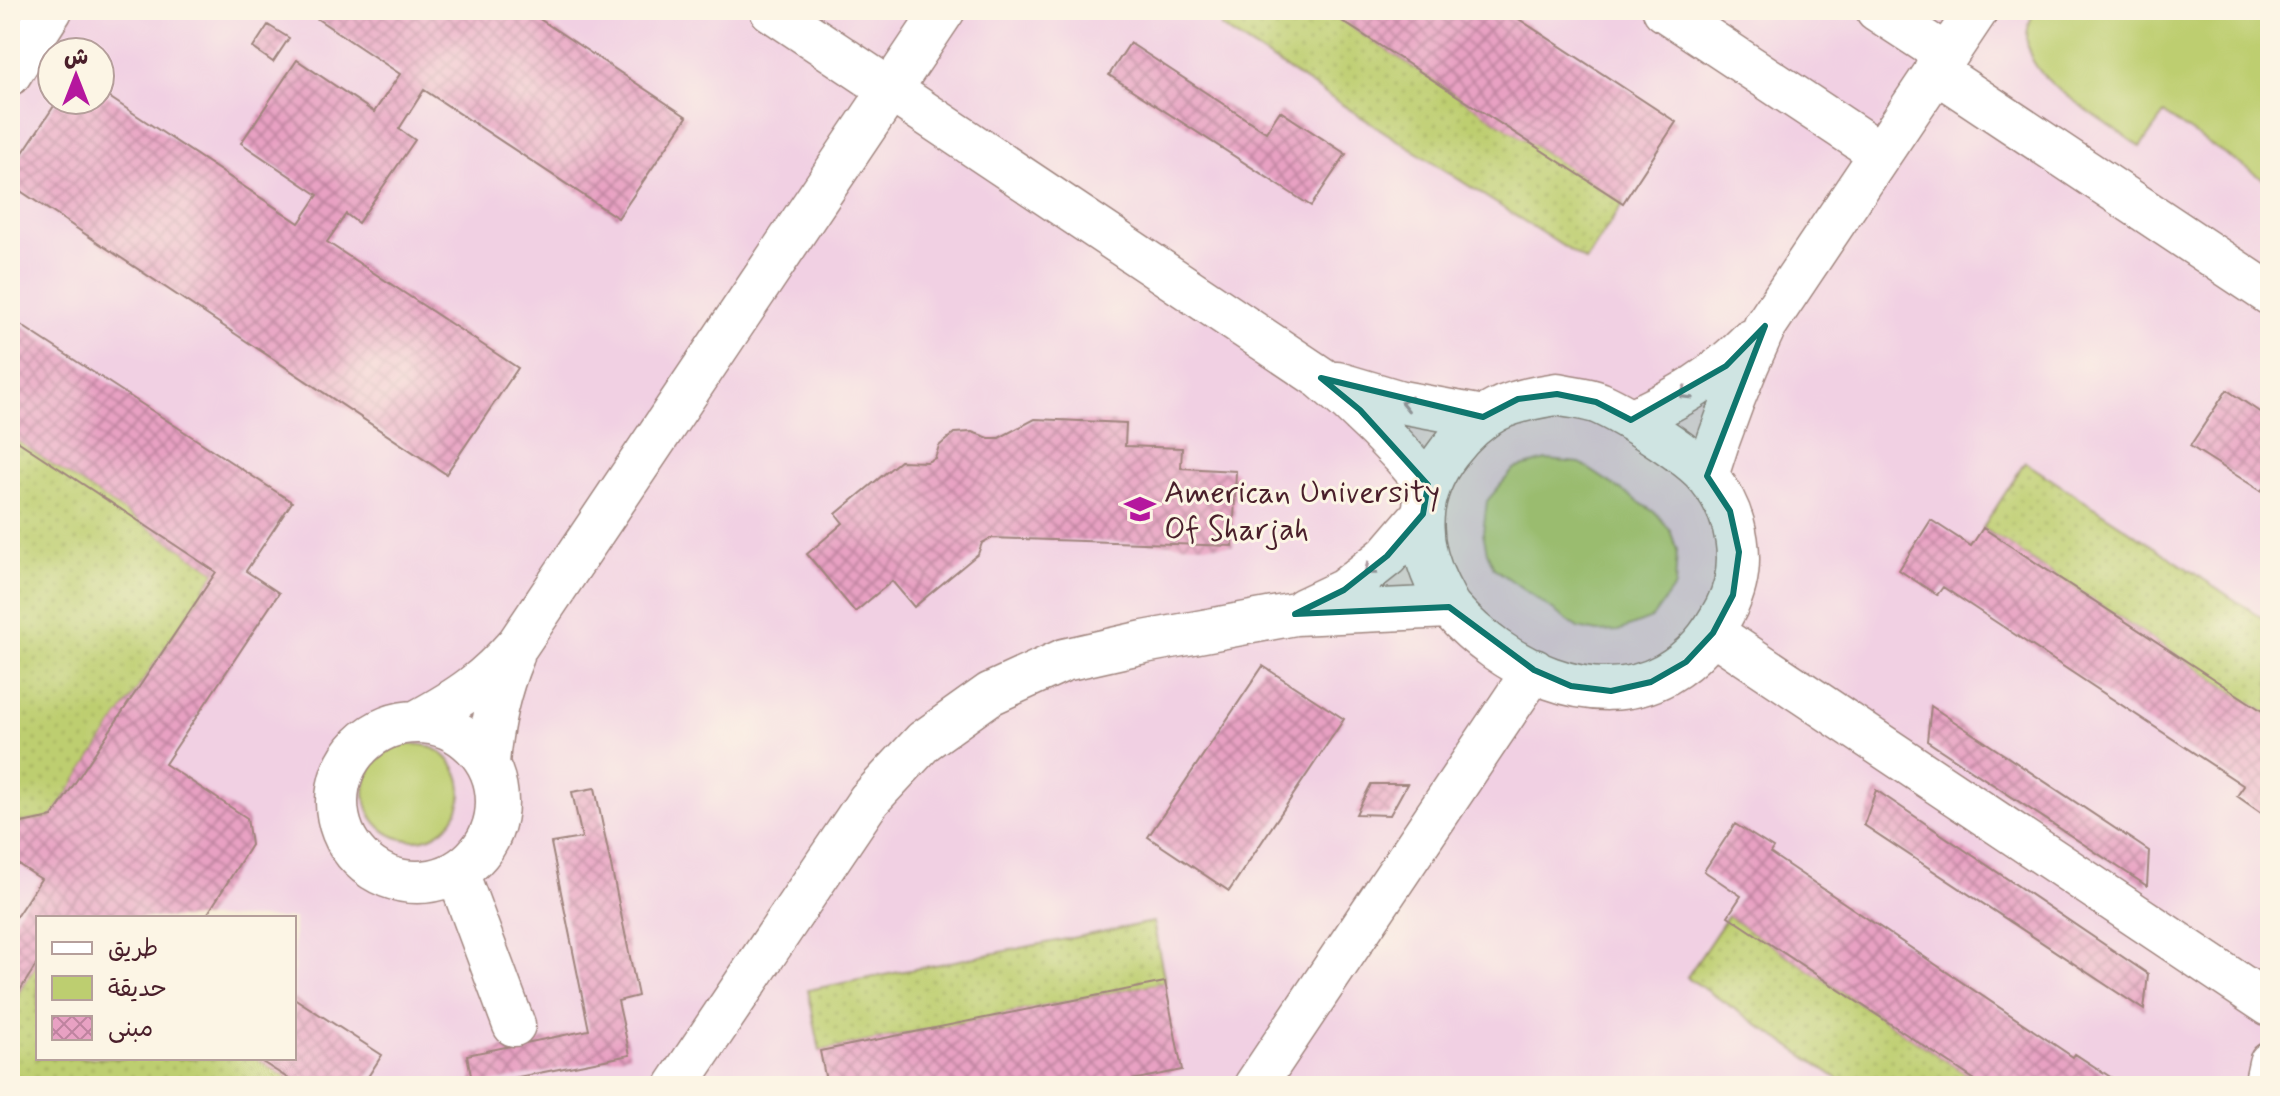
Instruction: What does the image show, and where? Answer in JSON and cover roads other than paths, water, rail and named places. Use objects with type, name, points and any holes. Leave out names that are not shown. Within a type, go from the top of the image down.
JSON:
[{"type":"street","points":[[10,74],[51,10]]},
{"type":"street","points":[[771,10],[1321,378],[1360,410],[1396,447],[1425,500],[1423,543],[1431,571],[1449,607],[1489,643],[1534,670],[1571,686],[1611,691],[1651,682],[1686,662],[1713,633],[1733,595],[1739,552],[1730,511],[1707,476],[1665,442],[1596,402],[1557,394],[1518,399],[1483,417],[1461,437],[1425,500],[1387,556],[1344,590],[1295,614]]},
{"type":"street","points":[[418,721],[490,676],[518,644],[944,10]]},
{"type":"street","points":[[1664,10],[1880,153]]},
{"type":"street","points":[[1877,10],[1941,63],[2270,294]]},
{"type":"street","points":[[1707,476],[1732,399],[1765,326],[1977,10]]},
{"type":"street","points":[[1631,420],[1681,397],[1726,366],[1765,326]]},
{"type":"street","points":[[1321,378],[1401,402],[1483,417]]},
{"type":"street","points":[[676,1086],[869,800],[924,741],[990,694],[1064,660],[1144,642],[1295,614],[1449,607]]},
{"type":"street","points":[[1713,633],[2270,1005]]},
{"type":"street","points":[[488,763],[491,722],[502,682],[518,644]]},
{"type":"street","points":[[1255,1086],[1534,670]]},
{"type":"street","points":[[418,721],[440,724],[476,746],[488,763],[496,782],[498,803],[493,830],[479,854],[457,872],[430,882],[402,882],[377,872],[356,855],[342,833],[337,807],[339,781],[350,757],[369,738],[392,725],[418,721]]},
{"type":"street","points":[[457,872],[514,1025]]},
{"type":"street","points":[[2265,1086],[2270,1063]]},
{"type":"place","name":"American University Of Sharjah","points":[[1140,509]]}]
